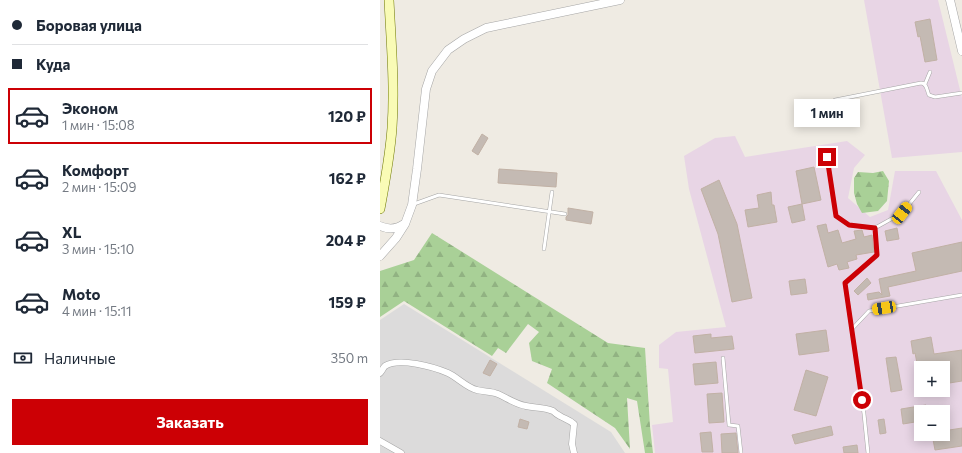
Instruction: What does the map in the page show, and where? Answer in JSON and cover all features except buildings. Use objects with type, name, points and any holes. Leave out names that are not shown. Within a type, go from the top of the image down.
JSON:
[{"type":"main road","points":[[380,209],[389,163],[392,127],[393,89],[390,3]]},
{"type":"street","points":[[380,256],[396,238],[405,224],[412,204],[426,89],[432,71],[448,50],[464,39],[486,28],[620,0]]},
{"type":"street","points":[[950,0],[962,51]]},
{"type":"street","points":[[380,226],[391,229],[399,228],[405,224]]},
{"type":"street","points":[[380,373],[384,367],[392,363],[404,362],[419,364],[448,373],[471,388],[497,393],[516,403],[554,412],[574,424],[572,444],[574,453]]},
{"type":"street","points":[[380,441],[401,453]]},
{"type":"lane","points":[[930,72],[925,84],[929,95],[935,97],[962,93]]},
{"type":"lane","points":[[835,100],[921,83],[925,84]]},
{"type":"lane","points":[[827,157],[836,216],[849,225],[875,228],[902,213],[919,192]]},
{"type":"lane","points":[[544,249],[552,192]]},
{"type":"lane","points":[[412,204],[440,195],[565,214]]},
{"type":"lane","points":[[868,453],[845,283],[877,255],[875,228]]},
{"type":"lane","points":[[852,329],[869,311],[962,295]]},
{"type":"lane","points":[[723,358],[730,425],[738,426],[741,453]]},
{"type":"shaded area","points":[[864,0],[938,0],[962,98],[962,152],[892,158]]},
{"type":"shaded area","points":[[735,136],[745,157],[847,141],[865,155],[854,168],[848,198],[870,217],[888,210],[895,171],[936,171],[962,220],[962,453],[655,453],[652,425],[673,422],[668,369],[659,368],[659,345],[676,332],[726,327],[689,189],[684,156],[715,138]]},
{"type":"shaded area","points":[[404,304],[611,432],[625,453],[380,453],[380,320]]},
{"type":"green space","points":[[883,171],[889,181],[887,201],[878,211],[862,213],[857,204],[854,193],[854,178],[858,172],[873,173]]},
{"type":"green space","points":[[432,233],[608,343],[645,348],[653,453],[645,453],[637,401],[627,398],[630,449],[615,428],[547,383],[552,369],[532,361],[529,343],[539,332],[528,324],[506,353],[498,348],[492,356],[404,301],[380,317],[380,271],[414,260]]},
{"type":"route","points":[[827,157],[836,216],[849,225],[875,228],[877,255],[845,283],[862,400]]}]
